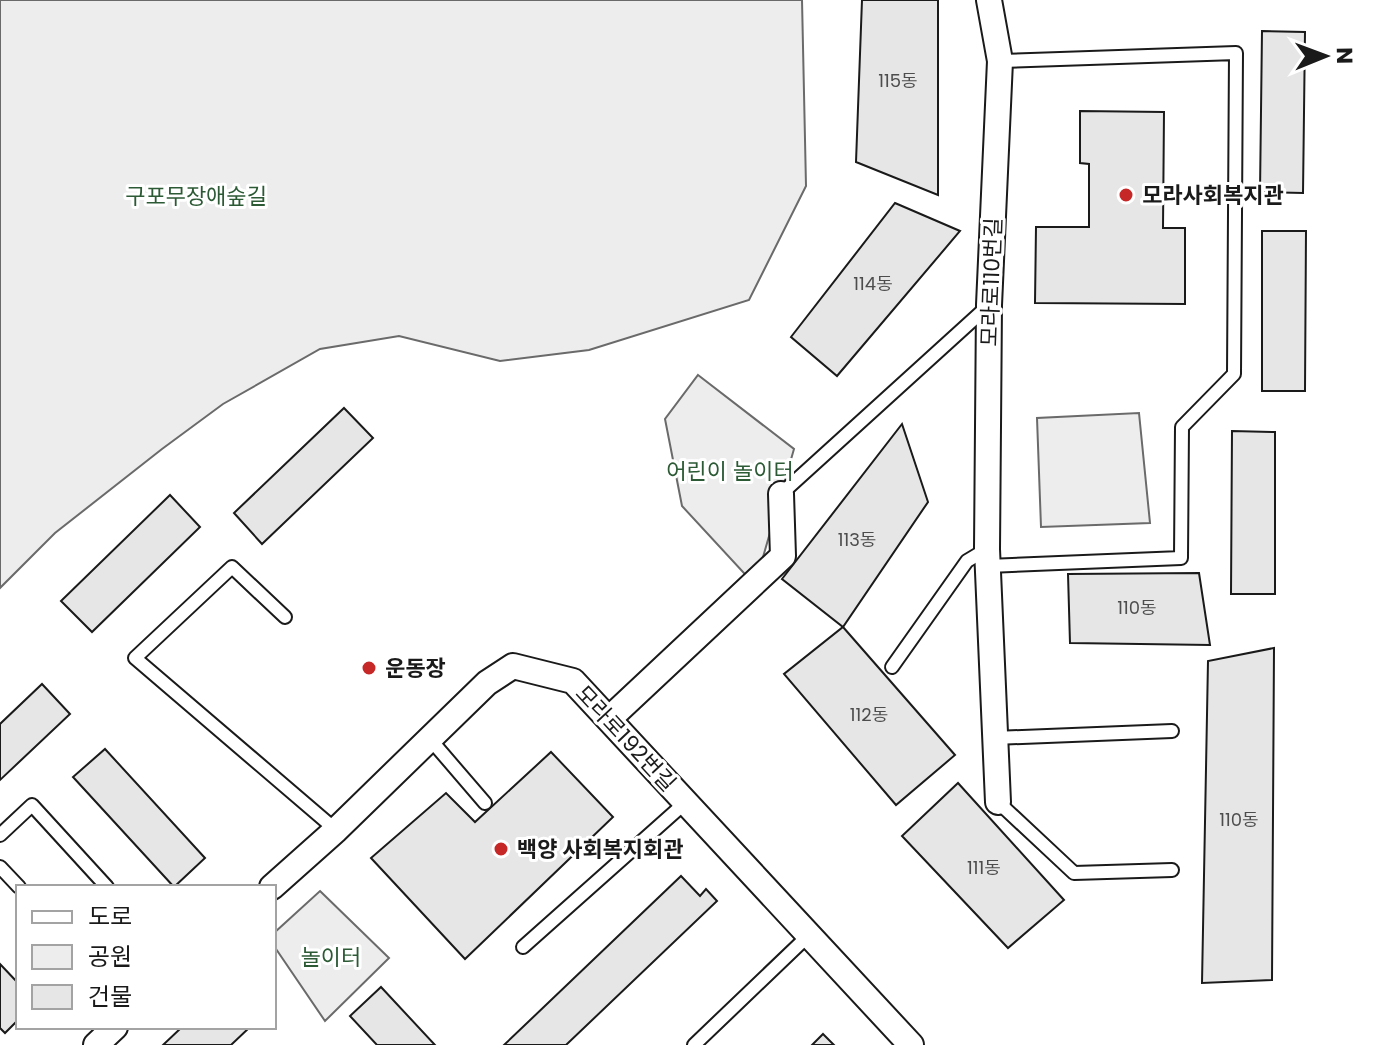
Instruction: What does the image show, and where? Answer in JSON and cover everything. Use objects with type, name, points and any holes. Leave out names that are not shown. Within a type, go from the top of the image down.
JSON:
[{"type":"street","name":"모라로110번길","points":[[989,0],[1000,61],[989,305],[988,558],[998,802]]},
{"type":"street","points":[[609,719],[783,556],[781,494]]},
{"type":"street","name":"모라로192번길","points":[[274,885],[336,830],[487,683],[513,666],[573,681],[908,1043]]},
{"type":"street","points":[[96,1045],[113,1029]]},
{"type":"lane","points":[[892,667],[967,561],[988,558],[1181,558],[1182,427],[1234,374],[1236,53],[1000,61]]},
{"type":"lane","points":[[781,494],[989,305]]},
{"type":"lane","points":[[285,617],[232,567],[135,658],[336,830]]},
{"type":"lane","points":[[994,738],[1172,731]]},
{"type":"lane","points":[[430,739],[485,803]]},
{"type":"lane","points":[[523,947],[686,802]]},
{"type":"lane","points":[[998,802],[1074,873],[1172,870]]},
{"type":"lane","points":[[0,835],[32,805],[105,885]]},
{"type":"lane","points":[[0,867],[17,885]]},
{"type":"lane","points":[[694,1045],[810,934]]},
{"type":"green space","name":"구포무장애숲길","points":[[0,0],[802,0],[806,186],[749,300],[589,350],[500,361],[399,336],[320,349],[223,404],[162,449],[55,533],[0,588]]},
{"type":"green space","name":"어린이 놀이터","points":[[698,375],[794,449],[755,585],[682,506],[665,419]]},
{"type":"green space","points":[[1139,413],[1150,523],[1041,527],[1037,418]]},
{"type":"green space","name":"놀이터","points":[[320,891],[389,958],[325,1021],[276,949],[276,931]]},
{"type":"building","points":[[862,0],[938,0],[938,195],[856,162]]},
{"type":"building","points":[[1262,31],[1305,32],[1303,193],[1260,192]]},
{"type":"building","name":"모라사회복지관","points":[[1080,111],[1164,112],[1163,228],[1185,228],[1185,304],[1035,303],[1036,227],[1089,227],[1089,164],[1080,163]]},
{"type":"building","points":[[895,203],[960,231],[837,376],[791,337]]},
{"type":"building","points":[[1262,231],[1306,231],[1305,391],[1262,391]]},
{"type":"building","points":[[344,408],[373,438],[262,544],[234,513]]},
{"type":"building","points":[[902,424],[928,502],[843,627],[782,579]]},
{"type":"building","points":[[1232,431],[1275,432],[1275,594],[1231,594]]},
{"type":"building","points":[[170,495],[200,527],[92,632],[61,601]]},
{"type":"building","points":[[1199,573],[1210,645],[1070,643],[1068,574]]},
{"type":"building","points":[[843,627],[955,755],[896,805],[784,674]]},
{"type":"building","points":[[1274,648],[1272,980],[1202,983],[1208,661]]},
{"type":"building","points":[[42,684],[70,714],[0,780],[0,724]]},
{"type":"building","points":[[105,749],[205,858],[176,885],[172,885],[73,777]]},
{"type":"building","points":[[551,752],[613,817],[465,959],[371,858],[446,793],[475,822]]},
{"type":"building","points":[[958,783],[1064,900],[1008,948],[902,836]]},
{"type":"building","points":[[681,876],[700,896],[706,889],[717,901],[566,1045],[504,1045]]},
{"type":"building","points":[[0,964],[16,981],[16,1022],[5,1033],[0,1028]]},
{"type":"building","points":[[381,987],[435,1045],[377,1045],[350,1016]]},
{"type":"building","points":[[180,1029],[248,1029],[231,1045],[163,1045]]},
{"type":"building","points":[[823,1034],[834,1045],[812,1045]]},
{"type":"place","name":"모라사회복지관","points":[[1126,195]]},
{"type":"place","name":"운동장","points":[[369,668]]},
{"type":"place","name":"백양 사회복지회관","points":[[501,849]]}]
